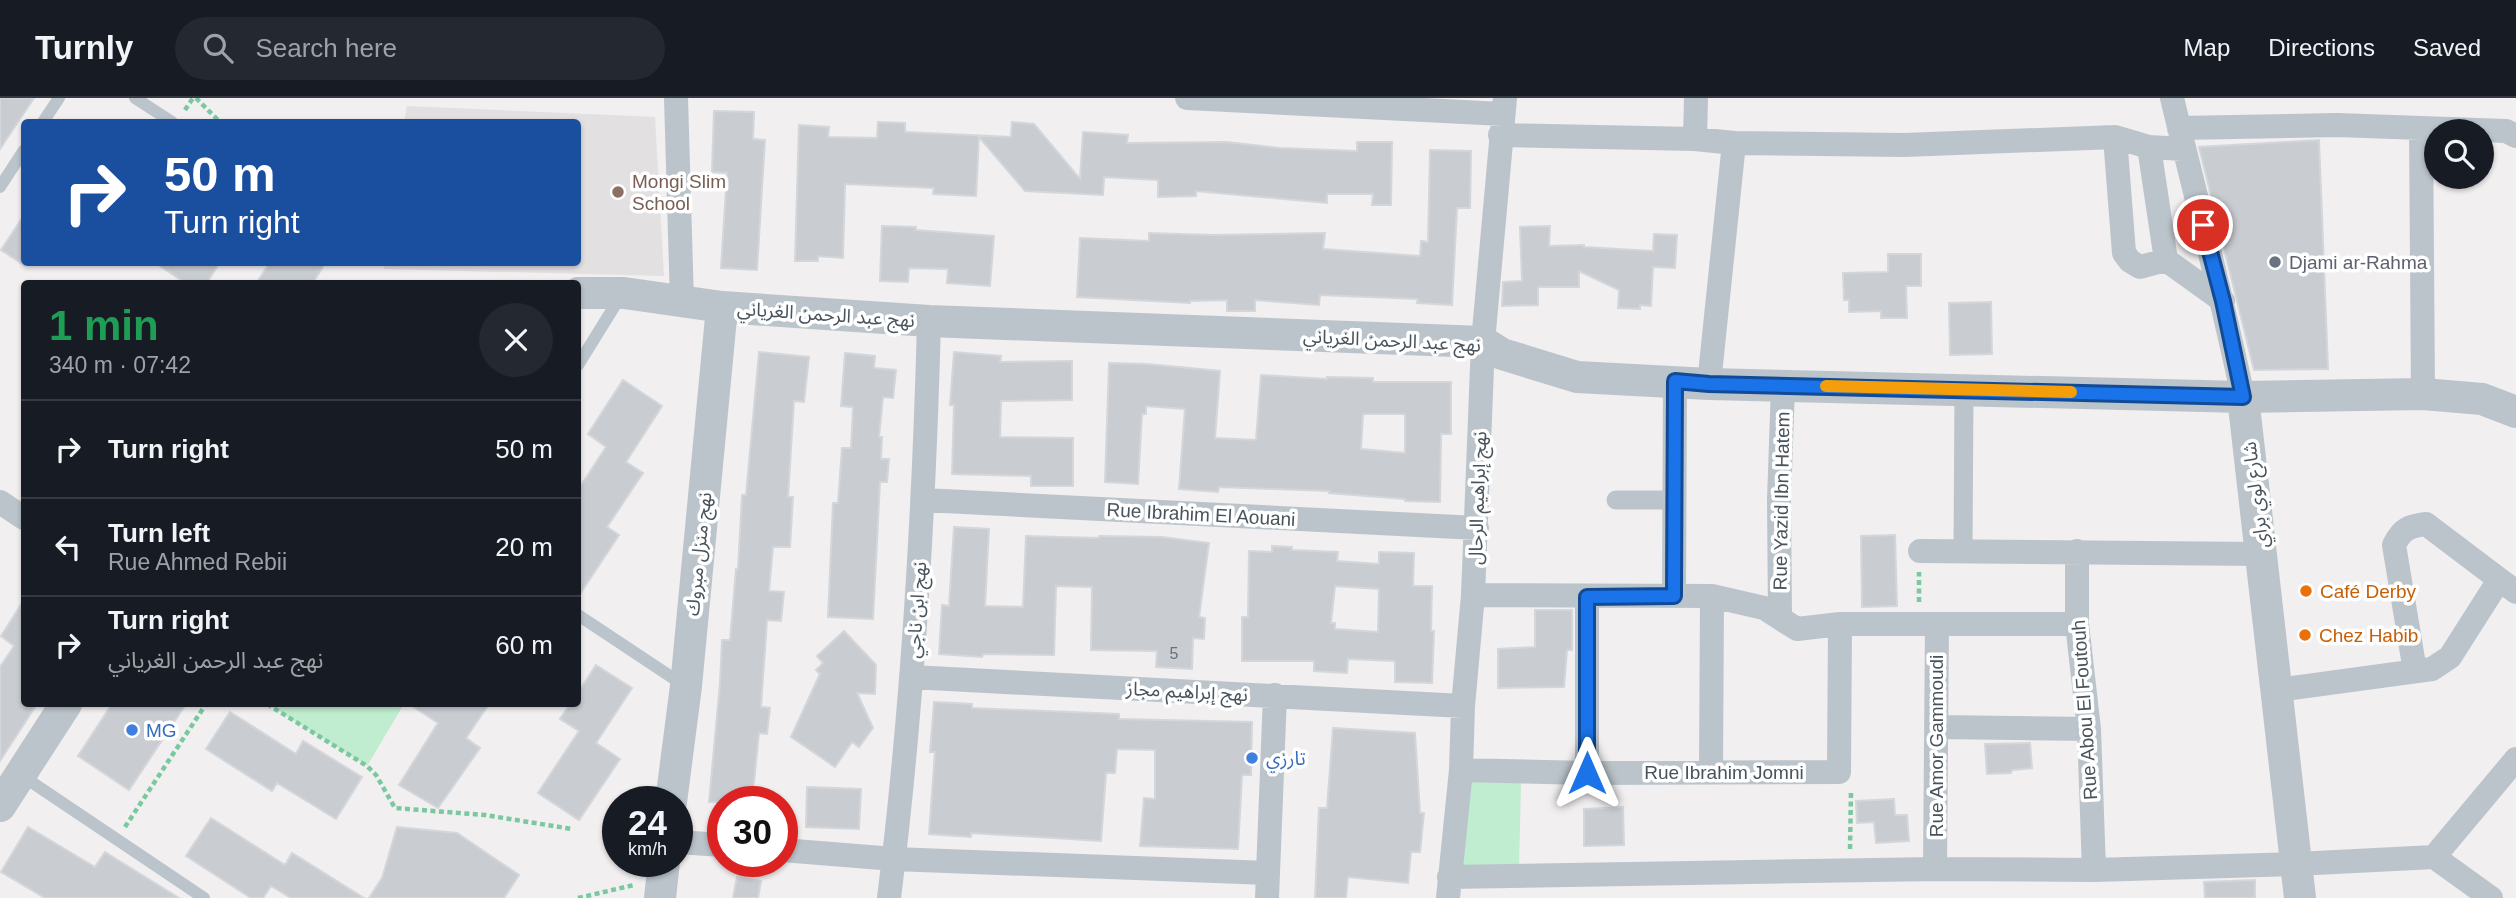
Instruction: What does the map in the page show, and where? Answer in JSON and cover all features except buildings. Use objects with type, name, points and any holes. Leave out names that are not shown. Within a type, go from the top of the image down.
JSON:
[{"type":"street","points":[[676,98],[682,302]]},
{"type":"street","points":[[1187,98],[1503,116],[1734,143],[1904,145],[2115,137],[2149,147],[2181,138],[2337,125],[2507,131],[2516,136]]},
{"type":"street","points":[[1695,139],[1696,98]]},
{"type":"street","name":"شارع لوي براي","points":[[2172,98],[2223,301],[2243,397],[2300,898]]},
{"type":"street","name":"نهج إبراهيم الرحال","points":[[1448,887],[1461,770],[1463,705],[1477,528],[1483,342],[1503,116]]},
{"type":"street","points":[[2421,128],[2423,394]]},
{"type":"street","points":[[2115,137],[2124,253],[2140,267],[2166,260]]},
{"type":"street","points":[[1709,384],[1734,143]]},
{"type":"street","points":[[2149,147],[2166,260],[2223,301]]},
{"type":"street","name":"نهج عبد الرحمن الغرياني","points":[[581,293],[624,293],[722,307],[929,321],[1483,342],[1502,355],[1577,377],[1709,384],[2243,397],[2423,394],[2482,399],[2516,412]]},
{"type":"street","name":"نهج منزل مبروك","points":[[673,786],[686,686],[722,307]]},
{"type":"street","name":"نهج ابن ناجي","points":[[889,898],[911,677],[924,500],[929,321]]},
{"type":"street","points":[[1674,596],[1675,381]]},
{"type":"street","name":"Rue Yazid Ibn Hatem","points":[[1780,617],[1779,500],[1783,386]]},
{"type":"street","points":[[1963,551],[1964,389]]},
{"type":"street","name":"Rue Ibrahim El Aouani","points":[[924,500],[1477,528]]},
{"type":"street","points":[[1616,500],[1675,500]]},
{"type":"street","points":[[0,502],[21,516]]},
{"type":"street","points":[[2278,690],[2432,670],[2450,657],[2508,586],[2427,524],[2408,527],[2399,535],[2394,545],[2415,671]]},
{"type":"street","points":[[1920,551],[2262,554]]},
{"type":"street","name":"Rue Abou El Foutouh","points":[[2077,551],[2077,624],[2089,729],[2094,870]]},
{"type":"street","points":[[1473,595],[1712,596],[1765,608],[1797,629],[1840,624],[2077,624]]},
{"type":"street","points":[[1712,596],[1712,772]]},
{"type":"street","points":[[1587,597],[1587,773]]},
{"type":"street","points":[[1839,772],[1840,624]]},
{"type":"street","name":"Rue Amor Gammoudi","points":[[1928,624],[1937,727],[1935,869]]},
{"type":"street","name":"نهج إبراهيم مجاز","points":[[911,677],[1463,705]]},
{"type":"street","points":[[1267,898],[1275,695]]},
{"type":"street","points":[[0,807],[64,707]]},
{"type":"street","points":[[1937,727],[2089,729]]},
{"type":"street","points":[[2434,857],[2516,759]]},
{"type":"street","name":"Rue Ibrahim Jomni","points":[[1461,770],[1587,773],[1839,772]]},
{"type":"street","points":[[798,851],[894,859],[1268,873]]},
{"type":"street","points":[[1448,887],[1849,871],[2094,870],[2434,857],[2491,898]]},
{"type":"lane","points":[[45,119],[59,98]]},
{"type":"lane","points":[[135,98],[167,119]]},
{"type":"lane","points":[[0,187],[21,155]]},
{"type":"lane","points":[[581,360],[624,293]]},
{"type":"lane","points":[[581,617],[686,686]]},
{"type":"lane","points":[[20,775],[204,898]]},
{"type":"path","points":[[196,98],[217,119]]},
{"type":"path","points":[[1920,551],[1928,624]]},
{"type":"path","points":[[117,839],[204,707]]},
{"type":"path","points":[[272,707],[367,766],[376,775],[395,808],[485,815],[572,828]]},
{"type":"path","points":[[1839,772],[1851,783],[1849,871]]},
{"type":"path","points":[[578,898],[662,879]]},
{"type":"shaded area","name":"Mongi Slim School","points":[[407,106],[655,117],[664,276],[384,269],[384,266],[581,266],[581,119],[405,119]]},
{"type":"green space","points":[[272,707],[402,707],[367,766]]},
{"type":"green space","points":[[1463,781],[1521,782],[1519,866],[1462,865]]},
{"type":"slow traffic","points":[[1826,386],[2071,392]]},
{"type":"place","name":"Mongi Slim School","points":[[618,192]]},
{"type":"place","name":"Djami ar-Rahma","points":[[2275,262]]},
{"type":"place","name":"Café Derby","points":[[2306,591]]},
{"type":"place","name":"Chez Habib","points":[[2305,635]]},
{"type":"place","name":"MG","points":[[132,730]]},
{"type":"place","name":"تارزي","points":[[1252,758]]},
{"type":"route","points":[[1587,773],[1587,597],[1674,596],[1675,381],[2243,397],[2223,301],[2203,225]]}]
